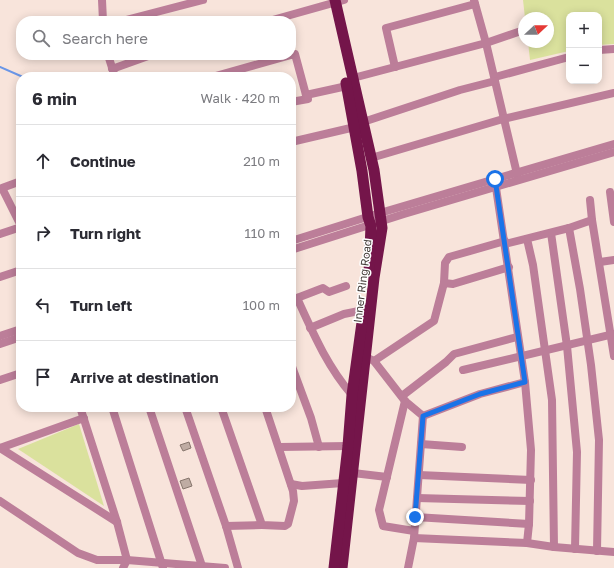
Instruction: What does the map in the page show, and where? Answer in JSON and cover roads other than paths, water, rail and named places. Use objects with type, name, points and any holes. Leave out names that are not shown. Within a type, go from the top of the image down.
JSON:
[{"type":"highway","name":"Inner Ring Road","points":[[334,1],[359,124],[375,219],[352,395],[348,446],[334,568]]},
{"type":"highway","name":"Inner Ring Road","points":[[342,568],[360,474],[370,359],[375,219],[371,158],[359,124]]},
{"type":"street","points":[[102,0],[103,16]]},
{"type":"street","points":[[141,16],[203,0]]},
{"type":"street","points":[[285,16],[334,1]]},
{"type":"street","points":[[395,67],[386,28],[475,2],[495,79],[517,177]]},
{"type":"street","points":[[306,95],[395,67],[486,43],[518,32]]},
{"type":"street","points":[[602,50],[614,49]]},
{"type":"street","points":[[296,141],[359,124],[460,90],[566,57]]},
{"type":"street","points":[[296,58],[308,99],[296,101]]},
{"type":"street","points":[[109,60],[113,72]]},
{"type":"street","points":[[112,69],[137,60]]},
{"type":"street","points":[[230,72],[273,60]]},
{"type":"street","points":[[371,158],[503,119],[614,93]]},
{"type":"street","points":[[517,177],[614,144]]},
{"type":"street","points":[[296,240],[375,219],[517,177],[614,152]]},
{"type":"street","points":[[16,182],[1,187],[16,216]]},
{"type":"street","points":[[496,183],[517,337],[525,382],[531,450],[530,524],[527,543]]},
{"type":"street","points":[[610,192],[614,222]]},
{"type":"street","points":[[590,200],[592,220],[613,334],[614,356]]},
{"type":"street","points":[[296,248],[375,219]]},
{"type":"street","points":[[423,416],[403,398],[370,359],[434,321],[444,283],[445,263],[449,257],[505,242],[527,239],[551,233],[592,220]]},
{"type":"street","points":[[0,234],[16,228]]},
{"type":"street","points":[[569,228],[580,289],[599,440],[597,550]]},
{"type":"street","points":[[551,233],[567,346],[576,452],[575,549]]},
{"type":"street","points":[[527,239],[533,265],[552,400],[554,547]]},
{"type":"street","points":[[600,262],[614,260]]},
{"type":"street","points":[[444,283],[453,284],[508,267]]},
{"type":"street","points":[[0,277],[16,272]]},
{"type":"street","points":[[296,299],[323,288],[330,292],[346,286]]},
{"type":"street","points":[[296,304],[338,379],[352,395]]},
{"type":"street","points":[[310,328],[344,314],[364,310]]},
{"type":"street","points":[[0,336],[16,331]]},
{"type":"street","points":[[463,370],[613,334]]},
{"type":"street","points":[[517,337],[454,354],[403,398],[379,510],[383,526],[414,535],[527,543],[554,547],[614,552]]},
{"type":"street","points":[[0,344],[16,339]]},
{"type":"street","points":[[0,380],[16,375]]},
{"type":"street","points":[[296,378],[311,418],[319,447]]},
{"type":"street","points":[[423,416],[480,394],[525,382]]},
{"type":"street","points":[[82,412],[117,522],[125,564]]},
{"type":"street","points":[[114,412],[163,566]]},
{"type":"street","points":[[151,412],[202,566]]},
{"type":"street","points":[[187,412],[226,526],[238,568]]},
{"type":"street","points":[[223,412],[262,525]]},
{"type":"street","points":[[226,526],[285,526],[288,524],[294,500],[291,484],[280,447],[267,412]]},
{"type":"street","points":[[408,568],[414,535],[423,416]]},
{"type":"street","points":[[0,448],[84,418]]},
{"type":"street","points":[[421,444],[462,447]]},
{"type":"street","points":[[280,447],[348,446]]},
{"type":"street","points":[[0,448],[117,522]]},
{"type":"street","points":[[360,474],[387,477]]},
{"type":"street","points":[[419,475],[531,480]]},
{"type":"street","points":[[291,484],[302,486],[343,483]]},
{"type":"street","points":[[417,498],[530,501]]},
{"type":"street","points":[[0,501],[78,553],[97,560],[125,564],[225,568]]},
{"type":"street","points":[[415,517],[530,524]]},
{"type":"waterway","points":[[0,67],[16,74]]}]
